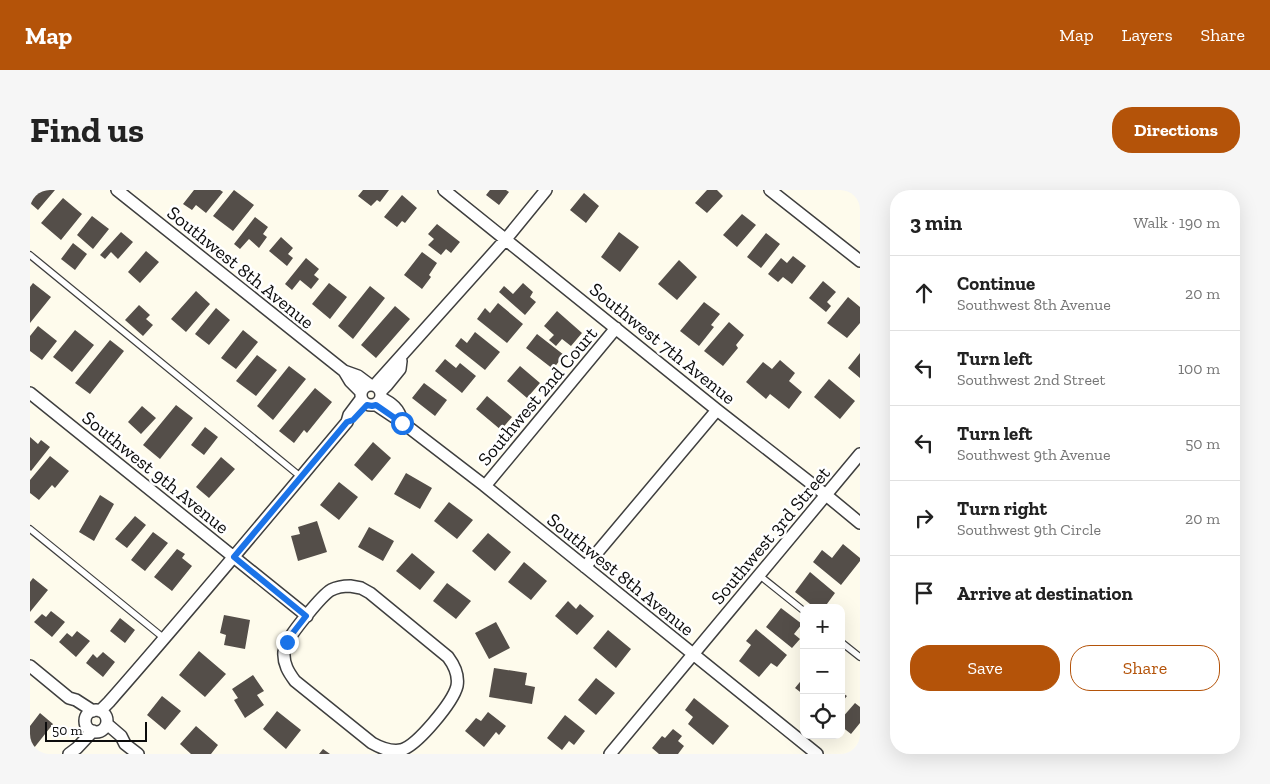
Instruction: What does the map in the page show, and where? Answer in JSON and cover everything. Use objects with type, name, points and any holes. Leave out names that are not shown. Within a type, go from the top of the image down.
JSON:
[{"type":"street","name":"Southwest 8th Avenue","points":[[117,190],[344,371],[358,376],[371,395],[390,402],[400,415],[402,423],[485,486],[817,754]]},
{"type":"street","name":"Southwest 7th Avenue","points":[[444,190],[860,523]]},
{"type":"street","points":[[69,753],[77,748],[97,721],[118,701],[122,688],[347,422],[353,420],[371,395],[387,385],[400,369],[401,357],[506,239],[546,190]]},
{"type":"street","points":[[770,190],[860,261]]},
{"type":"street","name":"Southwest 2nd Court","points":[[485,486],[616,328]]},
{"type":"street","name":"Southwest 9th Avenue","points":[[30,392],[306,616]]},
{"type":"street","points":[[585,567],[717,410]]},
{"type":"street","name":"Southwest 3rd Street","points":[[610,754],[860,454]]},
{"type":"street","points":[[350,586],[361,588],[448,657],[454,666],[457,686],[449,702],[411,746],[401,750],[391,750],[381,748],[372,743],[295,681],[285,663],[284,653],[287,642],[306,616],[322,597],[330,591],[350,586]]},
{"type":"street","points":[[30,666],[69,698],[76,700],[119,742],[126,744],[138,754]]},
{"type":"lane","points":[[30,255],[301,477]]},
{"type":"lane","points":[[30,529],[165,639]]},
{"type":"lane","points":[[759,575],[800,608]]},
{"type":"lane","points":[[845,645],[860,657]]},
{"type":"building","points":[[32,190],[55,190],[38,210],[30,203],[30,193]]},
{"type":"building","points":[[194,190],[220,190],[223,192],[206,213],[196,205],[192,210],[183,204]]},
{"type":"building","points":[[234,190],[254,205],[233,231],[213,216]]},
{"type":"building","points":[[363,190],[389,190],[380,202],[377,200],[371,206],[358,196]]},
{"type":"building","points":[[490,190],[506,190],[509,192],[499,205],[486,195]]},
{"type":"building","points":[[707,190],[717,190],[723,196],[707,213],[695,203]]},
{"type":"building","points":[[584,193],[599,206],[586,223],[570,210]]},
{"type":"building","points":[[402,195],[417,208],[405,223],[402,221],[397,227],[384,217]]},
{"type":"building","points":[[63,198],[82,214],[61,240],[41,223]]},
{"type":"building","points":[[742,214],[756,225],[737,247],[723,235]]},
{"type":"building","points":[[92,216],[109,229],[93,249],[77,235]]},
{"type":"building","points":[[255,217],[268,227],[263,234],[267,237],[259,248],[249,239],[240,249],[234,244]]},
{"type":"building","points":[[437,224],[460,242],[451,253],[446,249],[441,255],[428,245],[434,239],[428,234]]},
{"type":"building","points":[[121,232],[133,242],[118,259],[111,252],[105,259],[100,255]]},
{"type":"building","points":[[619,232],[639,247],[620,272],[601,257]]},
{"type":"building","points":[[766,233],[780,244],[761,268],[747,257]]},
{"type":"building","points":[[281,237],[293,248],[288,254],[293,258],[287,266],[269,251]]},
{"type":"building","points":[[73,243],[87,254],[75,270],[61,259]]},
{"type":"building","points":[[146,251],[159,262],[140,283],[128,272]]},
{"type":"building","points":[[422,252],[437,263],[429,275],[431,277],[422,289],[404,275]]},
{"type":"building","points":[[793,256],[806,266],[792,284],[783,277],[778,282],[768,274],[781,258],[787,263]]},
{"type":"building","points":[[306,258],[319,269],[314,275],[319,279],[311,289],[300,280],[292,290],[285,284]]},
{"type":"building","points":[[679,260],[697,277],[677,300],[658,284]]},
{"type":"building","points":[[823,281],[836,292],[827,302],[831,306],[826,312],[809,298]]},
{"type":"building","points":[[33,283],[51,297],[30,323],[30,287]]},
{"type":"building","points":[[329,283],[347,297],[330,319],[312,304]]},
{"type":"building","points":[[523,283],[533,292],[530,297],[536,302],[525,315],[499,292],[504,286],[513,294]]},
{"type":"building","points":[[370,286],[385,298],[353,339],[338,326]]},
{"type":"building","points":[[196,291],[210,304],[186,332],[171,319]]},
{"type":"building","points":[[848,297],[860,307],[860,323],[847,338],[827,323]]},
{"type":"building","points":[[704,302],[720,314],[711,325],[714,327],[699,346],[680,331]]},
{"type":"building","points":[[498,303],[523,324],[507,343],[477,319],[485,308],[490,313]]},
{"type":"building","points":[[139,305],[150,315],[146,319],[153,325],[143,336],[125,320]]},
{"type":"building","points":[[395,306],[410,319],[376,358],[361,345]]},
{"type":"building","points":[[216,308],[230,320],[209,345],[195,334]]},
{"type":"building","points":[[557,311],[582,333],[571,346],[562,339],[556,346],[549,340],[554,335],[544,326]]},
{"type":"building","points":[[729,322],[744,335],[736,345],[738,348],[723,366],[704,351]]},
{"type":"building","points":[[38,326],[57,341],[42,360],[30,351],[30,336]]},
{"type":"building","points":[[75,330],[94,345],[72,372],[53,357]]},
{"type":"building","points":[[243,330],[258,342],[236,369],[221,358]]},
{"type":"building","points":[[475,332],[500,352],[485,370],[455,346],[461,338],[467,343]]},
{"type":"building","points":[[537,334],[564,355],[553,369],[526,348]]},
{"type":"building","points":[[110,340],[124,351],[90,394],[75,383]]},
{"type":"building","points":[[860,353],[860,378],[848,368]]},
{"type":"building","points":[[257,355],[277,370],[256,396],[236,381]]},
{"type":"building","points":[[445,359],[456,368],[460,363],[476,376],[462,393],[435,371]]},
{"type":"building","points":[[780,360],[795,373],[789,381],[802,392],[789,409],[770,394],[766,399],[746,382],[763,362],[772,369]]},
{"type":"building","points":[[289,366],[306,379],[273,420],[257,406]]},
{"type":"building","points":[[520,366],[540,383],[527,398],[507,381]]},
{"type":"building","points":[[829,379],[855,401],[840,419],[814,397]]},
{"type":"building","points":[[424,383],[447,400],[435,416],[412,398]]},
{"type":"building","points":[[315,388],[332,402],[307,433],[304,430],[294,443],[279,431]]},
{"type":"building","points":[[487,396],[512,417],[501,430],[476,409]]},
{"type":"building","points":[[176,405],[193,418],[160,459],[143,445]]},
{"type":"building","points":[[142,406],[156,418],[141,434],[128,422]]},
{"type":"building","points":[[205,427],[218,437],[204,455],[191,445]]},
{"type":"building","points":[[30,437],[38,444],[41,440],[50,447],[31,471],[30,470]]},
{"type":"building","points":[[373,442],[391,458],[372,481],[354,465]]},
{"type":"building","points":[[50,456],[69,471],[55,488],[52,485],[39,500],[30,493],[30,480]]},
{"type":"building","points":[[221,457],[235,469],[209,498],[196,487]]},
{"type":"building","points":[[406,473],[432,488],[420,509],[394,494]]},
{"type":"building","points":[[339,482],[358,497],[339,520],[320,505]]},
{"type":"building","points":[[100,495],[114,504],[94,541],[79,532]]},
{"type":"building","points":[[449,502],[473,520],[457,539],[434,521]]},
{"type":"building","points":[[135,516],[146,525],[127,548],[115,539]]},
{"type":"building","points":[[317,521],[327,552],[298,561],[291,536],[300,534],[298,527]]},
{"type":"building","points":[[369,527],[394,541],[383,561],[358,547]]},
{"type":"building","points":[[153,532],[168,543],[145,571],[131,560]]},
{"type":"building","points":[[488,533],[511,552],[495,571],[472,551]]},
{"type":"building","points":[[843,544],[860,558],[860,561],[841,585],[813,562],[822,550],[832,558]]},
{"type":"building","points":[[177,549],[185,554],[182,558],[192,566],[172,591],[154,577]]},
{"type":"building","points":[[412,553],[435,572],[420,590],[396,571]]},
{"type":"building","points":[[524,562],[547,581],[531,600],[508,582]]},
{"type":"building","points":[[810,572],[835,593],[827,604],[810,604],[795,592]]},
{"type":"building","points":[[33,578],[48,590],[30,612],[30,582]]},
{"type":"building","points":[[447,583],[471,601],[456,619],[433,601]]},
{"type":"building","points":[[568,601],[576,609],[580,604],[594,616],[577,635],[555,616]]},
{"type":"building","points":[[781,608],[800,622],[800,626],[794,634],[800,639],[792,648],[766,627]]},
{"type":"building","points":[[51,611],[65,622],[52,637],[34,622],[42,614],[46,617]]},
{"type":"building","points":[[224,615],[250,620],[245,649],[224,645],[226,635],[220,633]]},
{"type":"building","points":[[120,618],[135,630],[125,643],[110,631]]},
{"type":"building","points":[[496,622],[510,648],[489,659],[475,633]]},
{"type":"building","points":[[756,629],[787,655],[777,667],[771,663],[759,677],[739,661],[751,645],[746,641]]},
{"type":"building","points":[[608,630],[631,649],[616,668],[593,648]]},
{"type":"building","points":[[77,631],[90,641],[76,657],[59,642],[67,633],[72,637]]},
{"type":"building","points":[[199,651],[226,674],[205,697],[179,675]]},
{"type":"building","points":[[103,652],[115,662],[103,677],[86,663],[93,654],[97,658]]},
{"type":"building","points":[[494,668],[527,673],[525,685],[535,687],[532,704],[489,697]]},
{"type":"building","points":[[253,675],[264,691],[257,695],[264,705],[245,718],[234,700],[238,698],[232,689]]},
{"type":"building","points":[[596,678],[615,693],[596,715],[578,700]]},
{"type":"building","points":[[800,682],[800,692],[795,688]]},
{"type":"building","points":[[162,696],[181,711],[165,730],[147,715]]},
{"type":"building","points":[[694,698],[729,726],[713,745],[688,724],[693,717],[685,710]]},
{"type":"building","points":[[855,703],[860,707],[860,723],[851,734],[845,729],[845,714]]},
{"type":"building","points":[[277,711],[301,730],[286,749],[263,729]]},
{"type":"building","points":[[488,712],[506,726],[499,735],[496,732],[484,747],[465,731],[476,718],[481,721]]},
{"type":"building","points":[[40,713],[53,724],[30,753],[30,726]]},
{"type":"building","points":[[565,715],[585,731],[574,745],[569,741],[562,750],[547,738]]},
{"type":"building","points":[[196,726],[218,745],[211,754],[191,754],[180,744]]},
{"type":"building","points":[[673,729],[682,736],[678,741],[684,746],[678,754],[659,754],[652,748],[662,736],[665,738]]},
{"type":"building","points":[[323,749],[330,754],[319,754]]},
{"type":"route","points":[[287,642],[306,616],[234,557],[347,422],[353,420],[367,405],[376,405],[402,423]]}]
